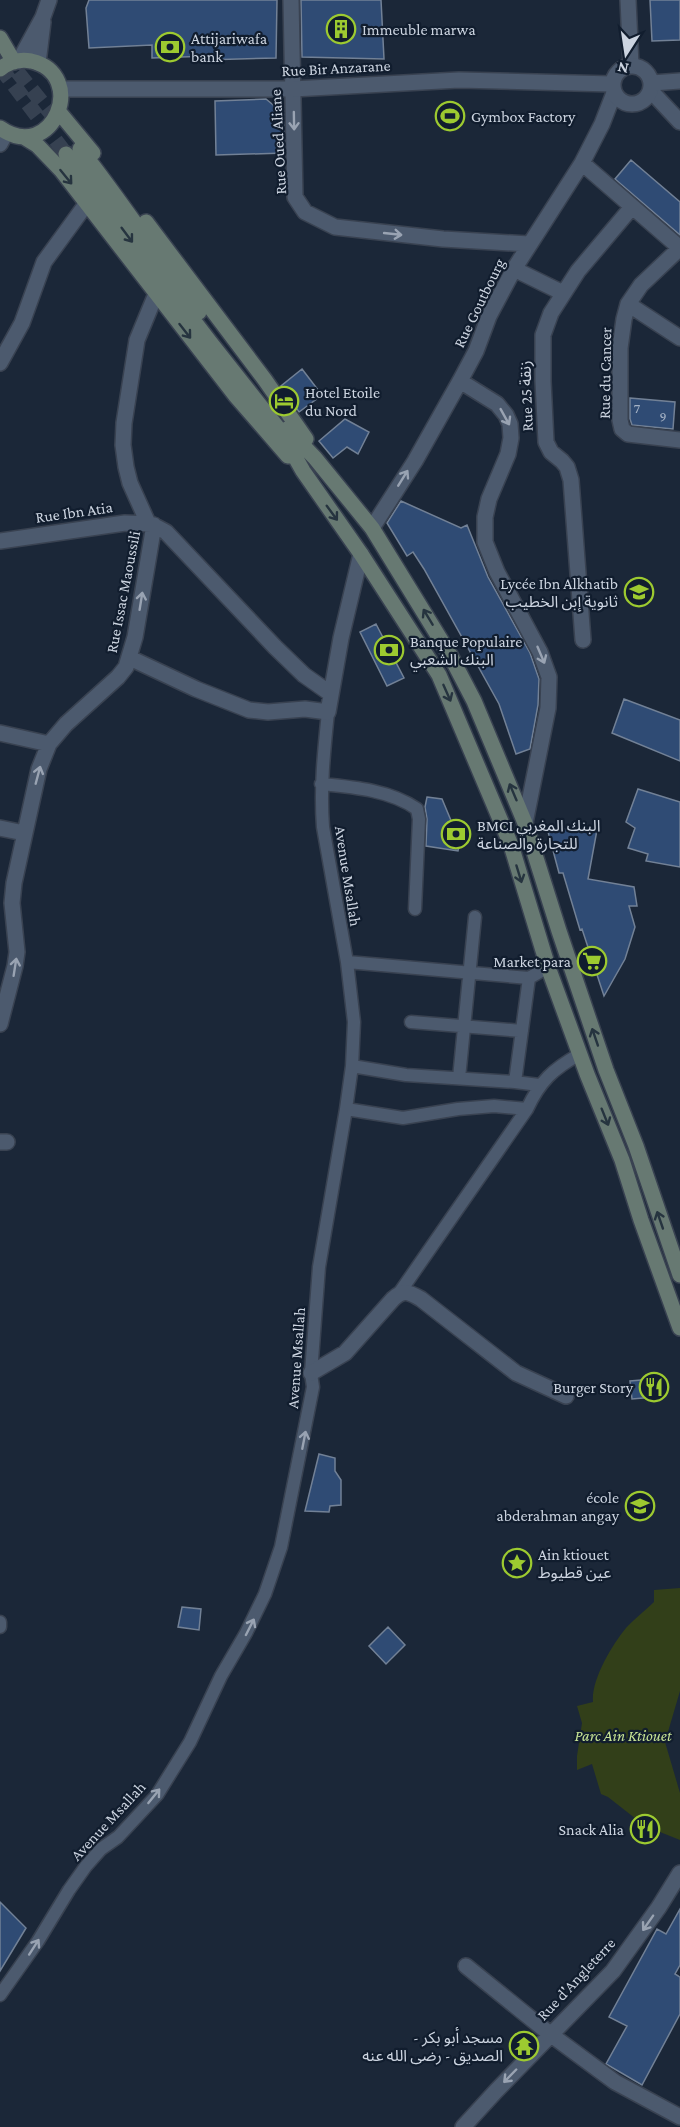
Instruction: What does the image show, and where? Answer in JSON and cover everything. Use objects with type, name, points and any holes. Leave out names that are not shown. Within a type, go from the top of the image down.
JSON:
[{"type":"main road","points":[[0,38],[11,64],[38,63],[48,69],[56,78],[62,101],[54,122],[45,130],[24,137],[2,135]]},
{"type":"main road","points":[[59,112],[117,184],[265,380],[303,434],[315,458]]},
{"type":"main road","points":[[24,137],[46,153],[235,395],[303,471]]},
{"type":"main road","points":[[680,1275],[636,1146],[606,1070],[525,823],[474,701],[423,609],[372,528],[315,458],[284,426],[160,260],[144,234],[73,152],[155,272],[281,432],[303,471],[362,554],[439,675],[511,845],[548,967],[622,1160],[680,1328]]},
{"type":"street","points":[[38,63],[43,17],[49,0]]},
{"type":"street","name":"Rue Oued Aliane","points":[[291,0],[295,197],[305,212],[334,228],[443,239],[529,244]]},
{"type":"street","points":[[628,0],[631,65]]},
{"type":"street","points":[[11,64],[43,17]]},
{"type":"street","points":[[680,81],[652,87],[644,101],[633,105],[622,102],[613,89],[615,75],[622,68],[631,65],[641,67],[649,74],[652,87],[680,122]]},
{"type":"street","name":"Rue Bir Anzarane","points":[[60,89],[293,89],[459,80],[613,89]]},
{"type":"street","name":"Rue Goutbourg","points":[[372,528],[422,448],[460,381],[476,351],[489,316],[514,269],[582,163],[602,124],[613,89]]},
{"type":"street","points":[[582,163],[680,248]]},
{"type":"street","points":[[0,363],[22,323],[44,262],[87,203]]},
{"type":"street","name":"Rue 25 زنقة","points":[[583,640],[571,480],[562,460],[548,447],[544,431],[543,335],[562,293],[595,249],[632,207]]},
{"type":"street","name":"Rue du Cancer","points":[[680,248],[641,285],[628,304],[620,348],[620,420],[625,432],[638,437],[680,440]]},
{"type":"street","points":[[514,269],[562,293]]},
{"type":"street","name":"Rue Issac Maoussili","points":[[0,1023],[15,966],[16,945],[12,903],[14,883],[39,769],[50,744],[66,724],[126,667],[135,637],[151,524],[130,483],[123,444],[137,340],[156,294]]},
{"type":"street","points":[[628,304],[680,338]]},
{"type":"street","points":[[460,381],[497,404],[510,424],[511,438],[508,454],[484,517],[486,542],[497,572],[520,611],[540,652],[549,677],[548,708],[525,823]]},
{"type":"street","name":"Rue Ibn Atia","points":[[0,541],[125,523],[151,524]]},
{"type":"street","points":[[151,524],[166,532],[304,675],[331,694]]},
{"type":"street","points":[[130,658],[196,689],[249,710],[328,712],[341,638],[362,554]]},
{"type":"street","name":"Avenue Msallah","points":[[0,1995],[86,1866],[101,1849],[118,1838],[157,1795],[190,1742],[221,1676],[246,1633],[265,1594],[281,1547],[311,1403],[313,1387],[311,1374],[320,1267],[352,1066],[353,1012],[347,962],[323,827],[321,784],[328,712]]},
{"type":"street","points":[[0,732],[50,744]]},
{"type":"street","points":[[321,784],[366,789],[395,798],[417,809],[419,819],[415,909]]},
{"type":"street","points":[[0,828],[24,833]]},
{"type":"street","points":[[459,1078],[475,917]]},
{"type":"street","points":[[347,962],[529,978],[548,967]]},
{"type":"street","points":[[515,1082],[529,978]]},
{"type":"street","points":[[411,1022],[522,1031]]},
{"type":"street","points":[[311,1374],[345,1353],[400,1292],[526,1109],[539,1085],[558,1066],[580,1054]]},
{"type":"street","points":[[352,1066],[406,1075],[539,1085]]},
{"type":"street","points":[[346,1109],[403,1118],[494,1106],[526,1109]]},
{"type":"street","points":[[400,1292],[409,1293],[421,1299],[516,1373],[566,1396]]},
{"type":"street","name":"Rue d'Angleterre","points":[[463,2127],[613,1971],[659,1907],[680,1873]]},
{"type":"street","points":[[466,1966],[550,2034],[615,2082],[680,2117]]},
{"type":"green space","name":"Parc Ain Ktiouet","points":[[680,1588],[680,1691],[665,1742],[680,1793],[680,1840],[645,1826],[601,1794],[592,1764],[577,1770],[582,1723],[577,1706],[593,1702],[595,1684],[609,1653],[626,1628],[654,1602],[654,1590]]},
{"type":"building","points":[[89,0],[277,0],[276,58],[205,60],[210,56],[152,58],[152,45],[89,48],[86,8]]},
{"type":"building","name":"Immeuble marwa","points":[[301,0],[381,0],[384,59],[302,57]]},
{"type":"building","points":[[650,0],[680,0],[680,40],[652,41]]},
{"type":"building","points":[[266,99],[284,114],[284,153],[216,155],[215,101]]},
{"type":"building","points":[[631,160],[680,202],[680,235],[615,179]]},
{"type":"building","points":[[302,369],[322,395],[299,412],[281,386]]},
{"type":"building","points":[[630,398],[675,402],[673,429],[632,425]]},
{"type":"building","points":[[345,419],[369,432],[358,454],[347,447],[333,458],[319,441]]},
{"type":"building","points":[[401,501],[461,528],[467,525],[488,577],[530,653],[539,679],[538,705],[530,749],[516,754],[499,704],[424,569],[413,552],[407,556],[387,523]]},
{"type":"building","points":[[376,624],[404,678],[387,686],[360,632]]},
{"type":"building","points":[[624,699],[680,720],[680,761],[612,733]]},
{"type":"building","points":[[638,789],[680,802],[680,867],[646,861],[648,854],[628,848],[635,828],[626,822]]},
{"type":"building","points":[[427,797],[442,799],[460,842],[458,851],[426,846]]},
{"type":"building","points":[[547,828],[597,830],[588,879],[634,887],[637,906],[629,906],[635,927],[625,959],[604,996],[582,929],[580,930],[563,873],[559,873]]},
{"type":"building","points":[[653,1379],[655,1397],[632,1399],[630,1381]]},
{"type":"building","points":[[319,1454],[335,1458],[335,1471],[341,1480],[341,1505],[330,1506],[329,1512],[305,1511]]},
{"type":"building","points":[[182,1607],[201,1609],[199,1630],[178,1627]]},
{"type":"building","points":[[388,1627],[405,1645],[386,1664],[369,1646]]},
{"type":"building","points":[[0,1902],[26,1928],[0,1971]]},
{"type":"building","points":[[680,1909],[680,1965],[675,1974],[680,1977],[680,2014],[642,2085],[606,2064],[627,2026],[609,2017],[657,1929],[666,1934]]},
{"type":"tunnel","points":[[3,54],[61,126]]},
{"type":"tunnel","points":[[0,67],[66,154]]},
{"type":"place","name":"Immeuble marwa","points":[[341,29]]},
{"type":"place","name":"Attijariwafa bank","points":[[170,47]]},
{"type":"place","name":"Gymbox Factory","points":[[450,116]]},
{"type":"place","name":"Hotel Etoile du Nord","points":[[284,401]]},
{"type":"place","name":"Lycée Ibn Alkhatib ثانوية إبن الخطيب","points":[[639,592]]},
{"type":"place","name":"Banque Populaire البنك الشعبي","points":[[389,650]]},
{"type":"place","name":"BMCI البنك المغربي للتجارة والصناعة","points":[[456,834]]},
{"type":"place","name":"Market para","points":[[592,961]]},
{"type":"place","name":"Burger Story","points":[[654,1387]]},
{"type":"place","name":"école abderahman angay","points":[[640,1506]]},
{"type":"place","name":"Ain ktiouet عين قطيوط","points":[[517,1563]]},
{"type":"place","name":"Snack Alia","points":[[645,1829]]},
{"type":"place","name":"- مسجد أبو بكر الصديق - رضى الله عنه","points":[[524,2046]]}]
